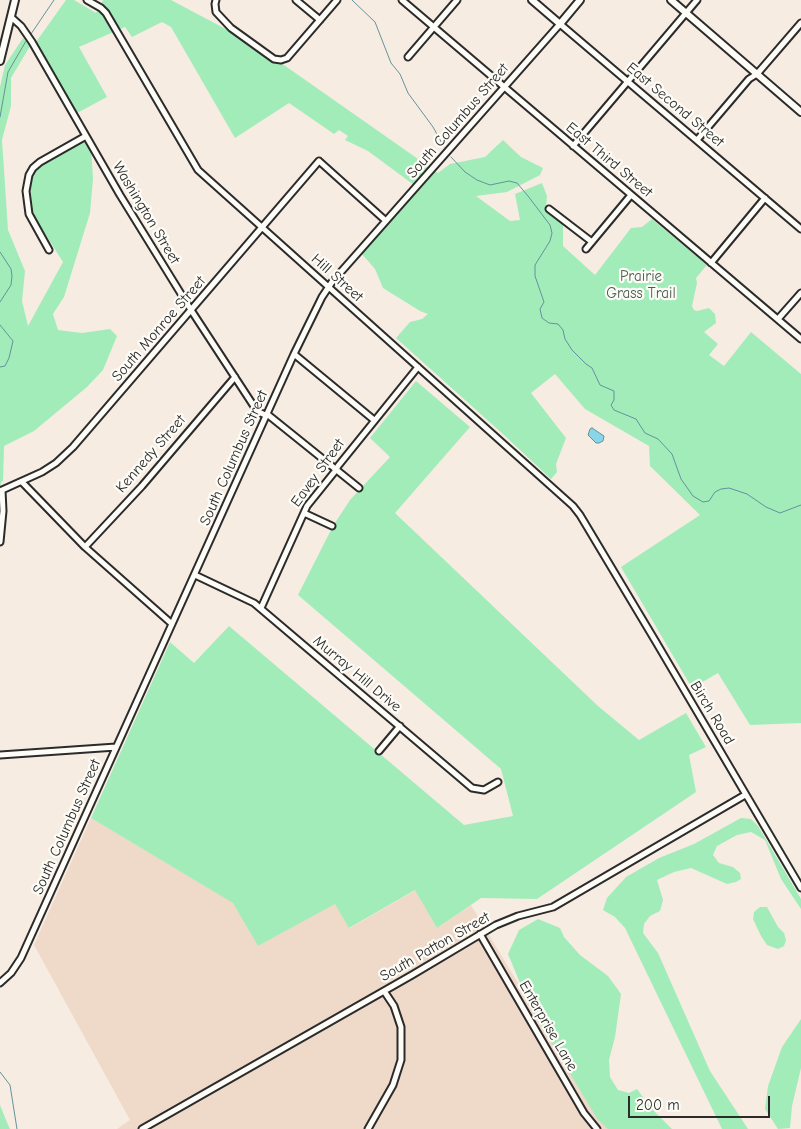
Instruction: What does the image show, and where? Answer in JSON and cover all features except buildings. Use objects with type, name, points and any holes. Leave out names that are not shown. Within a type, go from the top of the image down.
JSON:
[{"type":"main road","points":[[8,0],[13,8]]},
{"type":"main road","points":[[0,61],[15,0]]},
{"type":"main road","name":"East Second Street","points":[[532,0],[560,24]]},
{"type":"main road","name":"South Columbus Street","points":[[560,24],[580,0]]},
{"type":"main road","points":[[670,0],[801,112]]},
{"type":"street","name":"Hill Street","points":[[87,0],[106,13],[196,168],[568,501],[580,515],[601,550]]},
{"type":"street","points":[[216,0],[216,12],[231,28],[278,60],[287,58],[336,0]]},
{"type":"street","points":[[296,0],[320,20]]},
{"type":"street","name":"East Third Street","points":[[402,0],[801,339]]},
{"type":"street","points":[[408,58],[457,0]]},
{"type":"street","points":[[573,146],[697,0]]},
{"type":"street","name":"Washington Street","points":[[10,17],[21,26],[32,42],[130,212],[257,411],[267,415],[359,488]]},
{"type":"street","points":[[697,140],[801,23]]},
{"type":"street","name":"East Second Street","points":[[560,24],[801,229]]},
{"type":"street","name":"South Columbus Street","points":[[0,983],[11,973],[21,958],[294,354],[322,297],[386,221],[560,24]]},
{"type":"street","points":[[49,250],[29,214],[26,191],[29,175],[40,162],[86,136]]},
{"type":"street","name":"South Monroe Street","points":[[1,491],[50,467],[68,452],[319,161],[386,221]]},
{"type":"street","points":[[586,249],[631,195]]},
{"type":"street","points":[[711,263],[765,198]]},
{"type":"street","points":[[549,209],[592,242]]},
{"type":"street","points":[[778,319],[801,294]]},
{"type":"street","points":[[294,354],[374,420]]},
{"type":"street","name":"Eavey Street","points":[[261,608],[304,513],[313,498],[418,367]]},
{"type":"street","name":"Kennedy Street","points":[[85,547],[142,486],[235,376]]},
{"type":"street","points":[[22,482],[85,547],[172,624]]},
{"type":"street","points":[[0,542],[3,511],[1,491]]},
{"type":"street","points":[[304,513],[332,526]]},
{"type":"street","name":"Birch Road","points":[[601,550],[801,888]]},
{"type":"street","name":"Murray Hill Drive","points":[[195,574],[241,595],[261,608],[472,788],[484,790],[498,782]]},
{"type":"street","points":[[379,752],[400,726]]},
{"type":"street","points":[[0,755],[116,747]]},
{"type":"street","name":"South Patton Street","points":[[142,1129],[480,934],[507,920],[541,911],[561,902],[745,795]]},
{"type":"street","name":"Enterprise Lane","points":[[480,934],[584,1113],[597,1129]]},
{"type":"street","points":[[368,1129],[392,1085],[401,1060],[401,1027],[394,1006],[384,991]]},
{"type":"shaded area","points":[[91,818],[234,903],[258,946],[336,903],[350,928],[416,890],[437,928],[471,905],[587,1098],[609,1129],[117,1129],[130,1120],[34,945]]},
{"type":"green space","name":"Prairie Grass Trail","points":[[66,0],[74,0],[96,13],[103,0],[171,0],[254,44],[438,173],[450,164],[485,157],[503,140],[521,157],[543,168],[540,175],[507,192],[476,196],[510,221],[520,220],[515,194],[542,183],[547,196],[546,207],[563,222],[563,246],[595,275],[631,228],[642,227],[652,219],[707,265],[696,278],[697,283],[692,306],[697,311],[709,308],[715,314],[716,323],[704,332],[718,344],[709,355],[724,366],[751,332],[801,374],[801,723],[750,725],[718,673],[692,688],[621,567],[700,515],[650,466],[649,446],[585,409],[555,374],[531,393],[566,438],[556,464],[557,472],[551,479],[396,338],[410,322],[422,319],[428,314],[383,288],[375,269],[361,253],[418,188],[368,151],[345,140],[348,136],[339,130],[334,134],[289,103],[235,138],[171,27],[162,22],[132,37],[125,27],[79,47],[107,97],[77,113],[36,42]]},
{"type":"green space","points":[[23,38],[30,46],[11,78],[11,106],[2,140],[8,230],[25,271],[22,301],[28,326],[63,262],[35,218],[30,204],[30,184],[37,166],[85,134],[91,146],[93,179],[90,213],[64,297],[53,314],[58,330],[82,333],[110,329],[117,336],[103,370],[87,387],[34,431],[4,446],[3,481],[1,482],[0,491],[0,87],[5,65]]},
{"type":"green space","points":[[416,381],[470,427],[395,513],[598,706],[639,740],[686,713],[706,747],[689,755],[696,792],[537,899],[481,898],[437,928],[415,890],[349,928],[335,904],[258,946],[233,903],[91,818],[170,642],[194,663],[229,626],[464,825],[513,816],[501,769],[298,595],[333,526],[350,500],[390,457],[370,438]]},
{"type":"green space","points":[[741,818],[751,819],[758,826],[801,899],[801,909],[781,879],[765,840],[751,832],[737,835],[717,846],[713,855],[719,863],[733,867],[740,873],[741,879],[736,882],[727,884],[691,868],[674,872],[657,880],[663,900],[660,911],[650,916],[644,924],[643,933],[658,953],[710,1071],[748,1129],[722,1129],[625,928],[615,917],[603,910],[607,898],[626,877],[659,858],[694,844]]},
{"type":"green space","points":[[760,907],[767,907],[778,927],[784,933],[786,940],[784,946],[778,949],[767,945],[761,936],[753,919],[754,912]]},
{"type":"green space","points":[[538,919],[560,928],[564,937],[580,955],[608,976],[621,994],[615,1037],[609,1060],[610,1077],[618,1090],[629,1093],[637,1089],[651,1108],[672,1129],[608,1129],[598,1120],[530,1007],[508,954],[519,930]]},
{"type":"green space","points":[[801,1019],[801,1068],[792,1106],[790,1128],[778,1129],[765,1109],[768,1086],[782,1047]]},
{"type":"green space","points":[[0,1105],[6,1120],[10,1129],[0,1129]]},
{"type":"water","points":[[592,428],[604,436],[603,441],[596,443],[588,435]]},
{"type":"waterway","points":[[31,34],[54,0]]},
{"type":"waterway","points":[[352,0],[375,22],[391,63],[400,74],[408,93],[433,127],[444,147]]},
{"type":"waterway","points":[[0,117],[8,72],[26,41]]},
{"type":"waterway","points":[[451,157],[465,172],[477,180],[490,185],[509,181],[517,183],[550,225],[552,233],[550,241],[535,265],[535,276],[544,302],[540,309],[542,318],[549,323],[558,324],[563,330],[565,339],[572,350],[592,368],[600,385],[614,391],[614,400],[611,405],[614,410],[636,419],[645,433],[658,439],[672,454],[681,479],[693,496],[703,502],[709,501],[715,492],[729,488],[747,494],[766,507],[780,513],[801,505]]},
{"type":"waterway","points":[[0,252],[11,269],[12,276],[11,285],[0,302]]},
{"type":"waterway","points":[[0,325],[13,341],[9,358],[5,366],[0,367]]},
{"type":"waterway","points":[[0,1072],[10,1085],[17,1129]]}]
